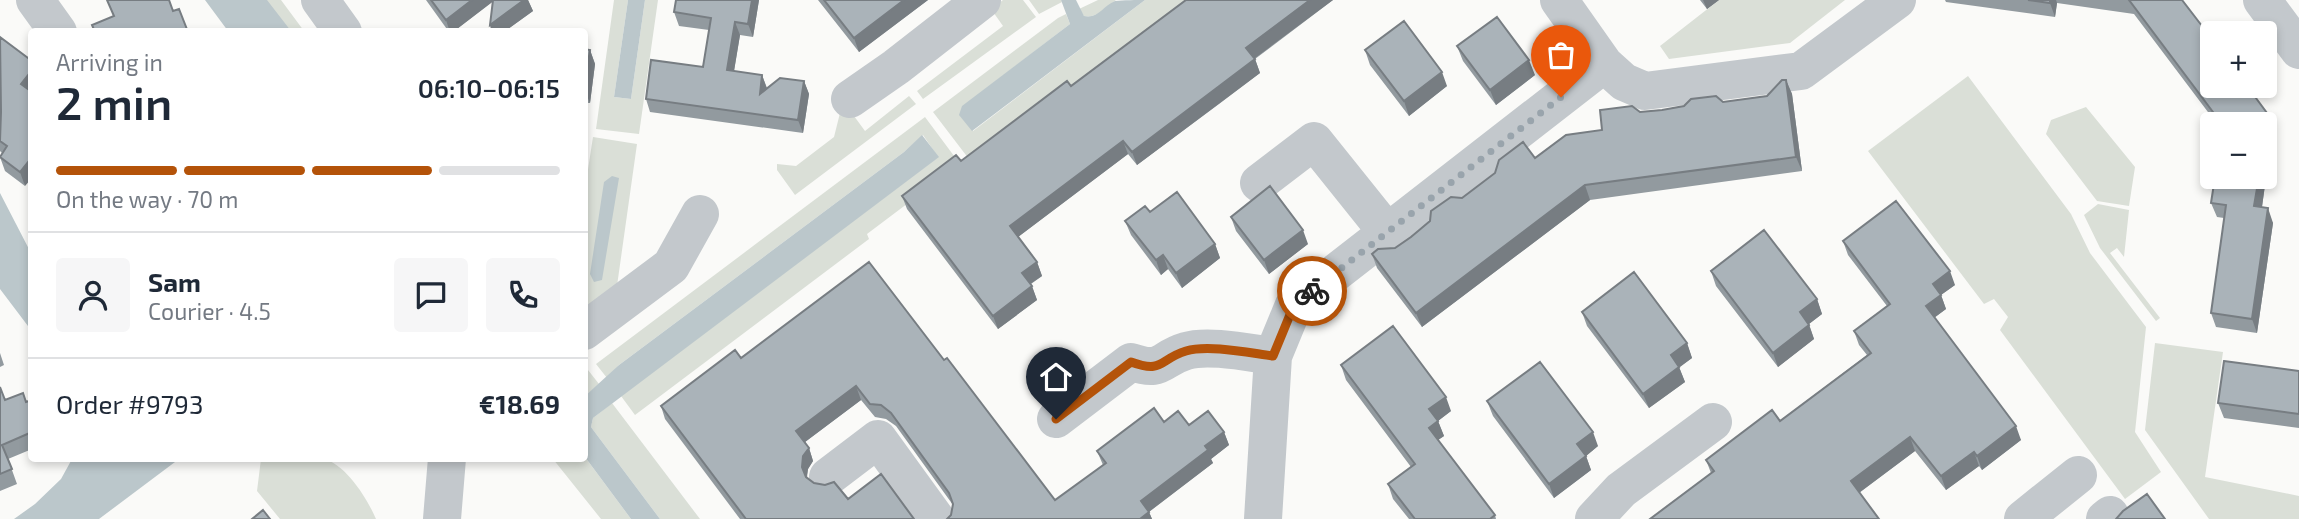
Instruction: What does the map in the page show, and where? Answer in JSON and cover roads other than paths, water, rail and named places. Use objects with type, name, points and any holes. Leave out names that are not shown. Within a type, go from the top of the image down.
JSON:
[{"type":"street","points":[[35,0],[55,28]]},
{"type":"street","points":[[320,0],[340,28]]},
{"type":"street","points":[[849,99],[897,66],[982,0]]},
{"type":"street","points":[[1559,0],[1604,64],[1624,82],[1646,90],[1801,71],[1897,0]]},
{"type":"street","points":[[2262,0],[2299,50]]},
{"type":"street","points":[[1263,519],[1273,356],[1294,305],[1604,64]]},
{"type":"street","points":[[1259,183],[1314,141],[1387,232]]},
{"type":"street","points":[[588,328],[671,267],[700,214]]},
{"type":"street","points":[[1056,419],[1131,362],[1149,368],[1186,351],[1215,349],[1273,356]]},
{"type":"street","points":[[1594,519],[1621,491],[1713,422]]},
{"type":"street","points":[[828,477],[878,439],[936,519]]},
{"type":"street","points":[[442,519],[447,462]]},
{"type":"street","points":[[2022,519],[2078,475]]}]
